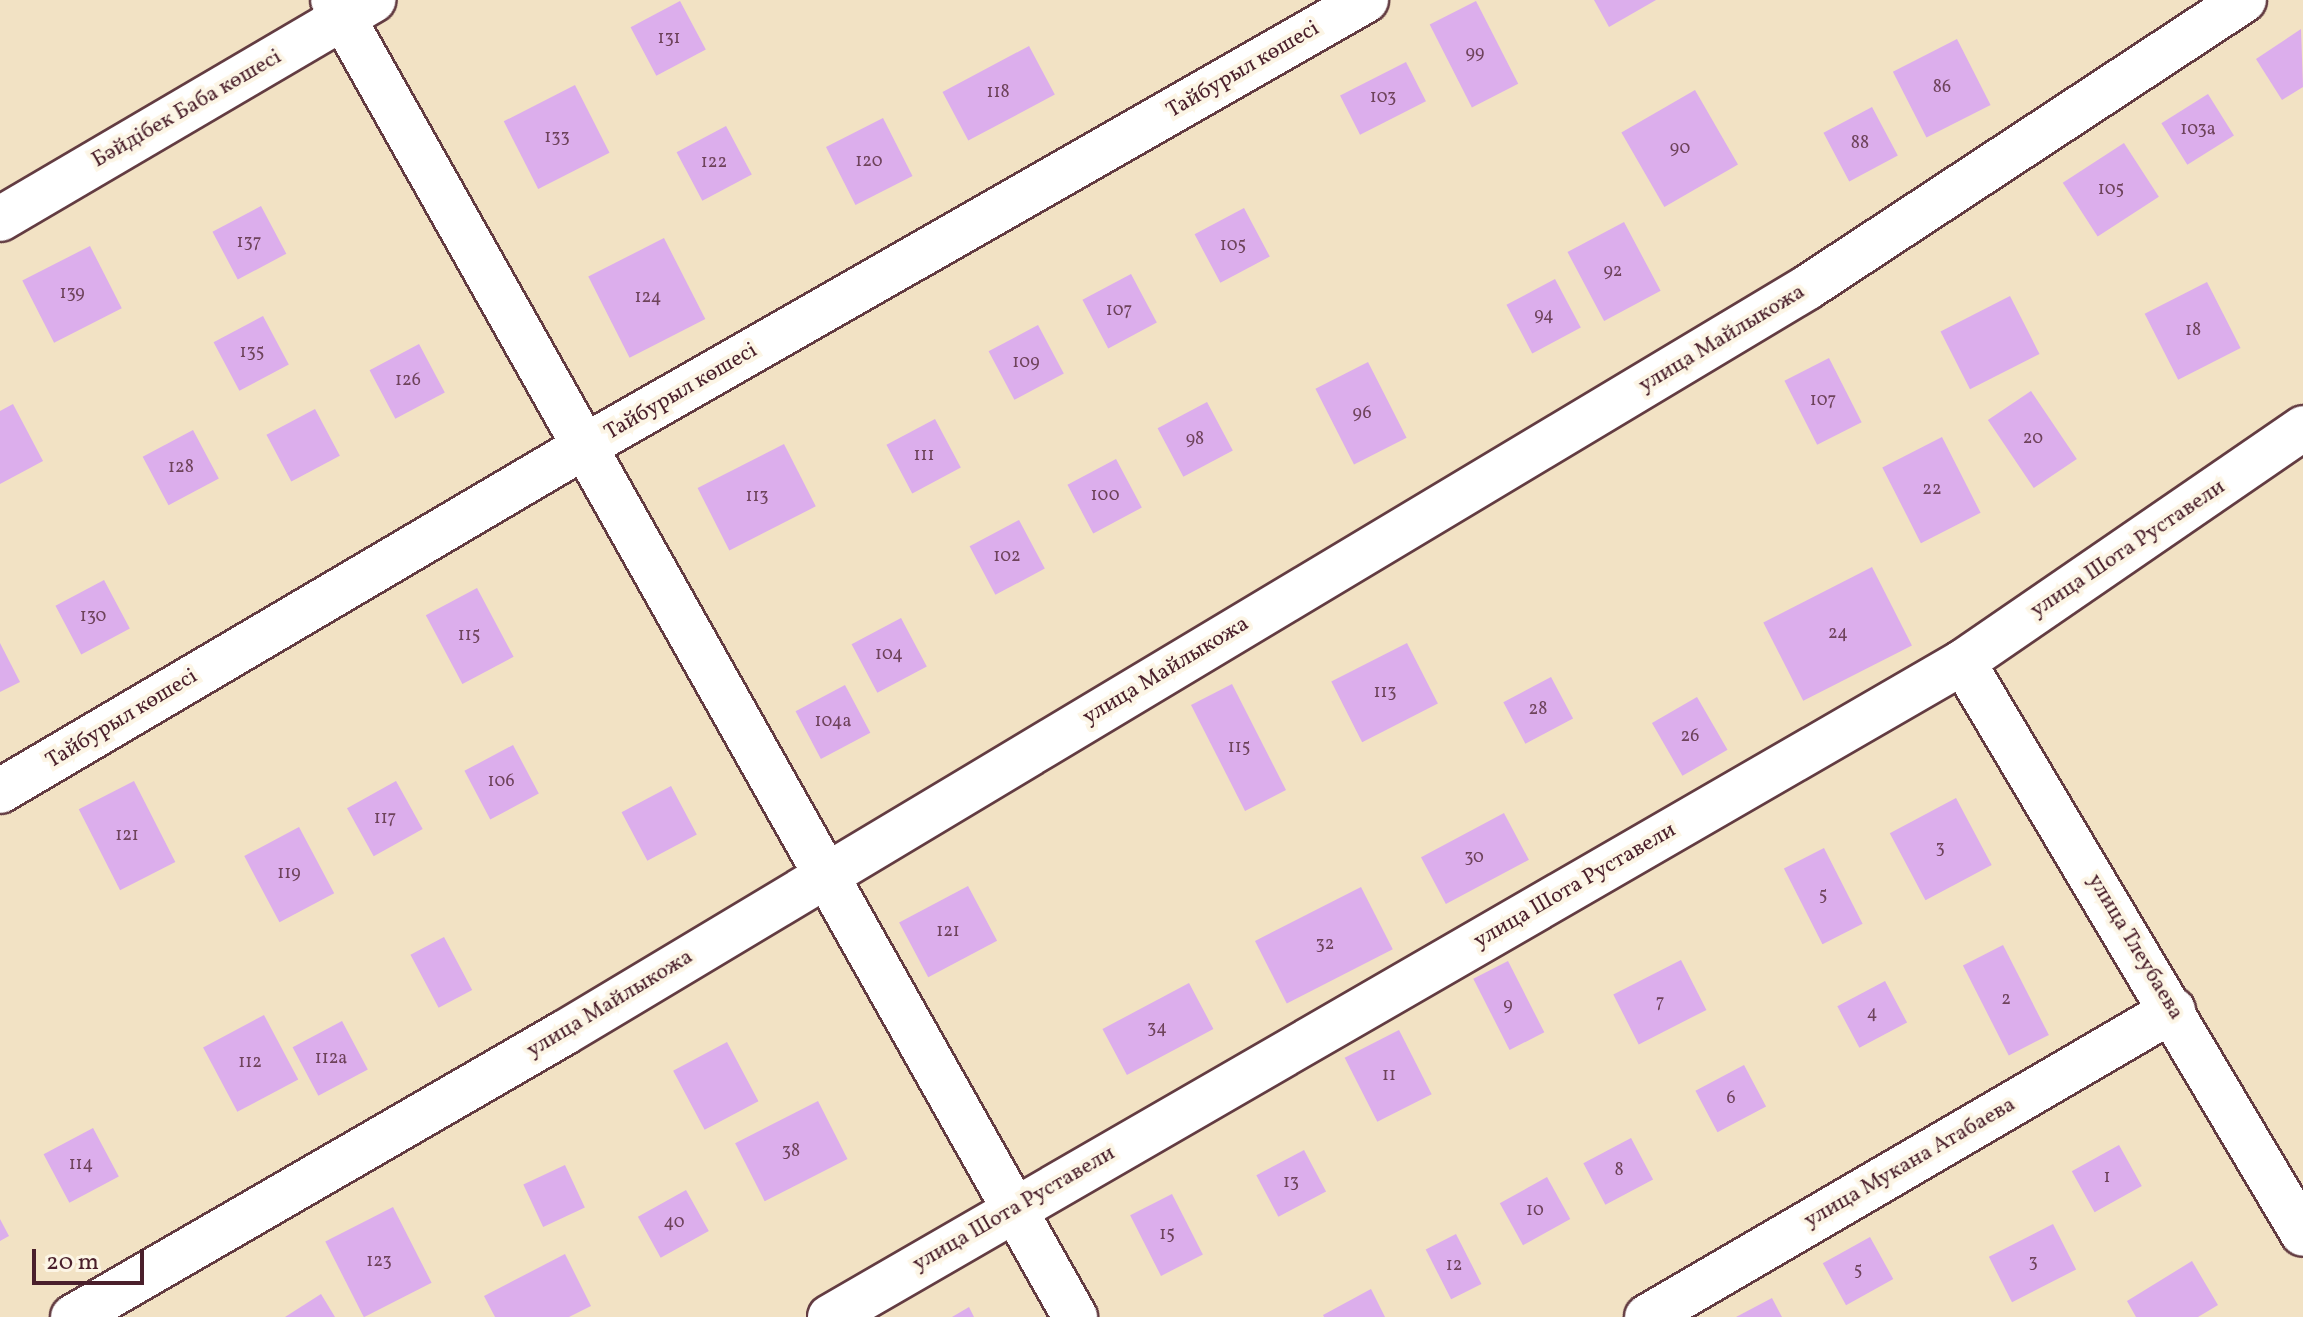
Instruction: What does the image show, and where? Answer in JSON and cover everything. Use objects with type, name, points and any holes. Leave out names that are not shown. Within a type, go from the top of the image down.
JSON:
[{"type":"street","name":"Тайбурыл көшесі","points":[[0,791],[582,448],[1366,0]]},
{"type":"street","name":"улица Майлыкожа","points":[[73,1317],[564,1033],[1808,287],[2186,15],[2244,0]]},
{"type":"street","points":[[350,6],[582,448],[1075,1317]]},
{"type":"street","name":"Бәйдібек Баба көшесі","points":[[0,219],[350,6]]},
{"type":"street","name":"улица Шота Руставели","points":[[830,1317],[1963,662],[2303,428]]},
{"type":"street","name":"улица Тлеубаева","points":[[1963,662],[2173,1010],[2303,1234]]},
{"type":"street","name":"улица Мукана Атабаева","points":[[1647,1317],[2173,1010]]},
{"type":"building","points":[[1594,0],[1656,0],[1609,27]]},
{"type":"building","points":[[680,1],[706,50],[656,76],[631,27]]},
{"type":"building","points":[[1476,1],[1518,84],[1472,107],[1430,25]]},
{"type":"building","points":[[2301,29],[2303,87],[2282,100],[2256,59]]},
{"type":"building","points":[[1957,39],[1991,105],[1926,138],[1893,72]]},
{"type":"building","points":[[1029,46],[1055,95],[968,141],[942,92]]},
{"type":"building","points":[[1406,62],[1426,101],[1360,135],[1340,96]]},
{"type":"building","points":[[575,85],[610,153],[538,189],[504,121]]},
{"type":"building","points":[[1695,90],[1738,164],[1664,207],[1621,132]]},
{"type":"building","points":[[2208,94],[2234,136],[2187,165],[2161,123]]},
{"type":"building","points":[[1872,107],[1898,156],[1849,181],[1823,133]]},
{"type":"building","points":[[883,118],[913,176],[855,205],[826,147]]},
{"type":"building","points":[[726,126],[752,175],[702,201],[677,152]]},
{"type":"building","points":[[2124,143],[2159,197],[2098,236],[2063,183]]},
{"type":"building","points":[[261,206],[286,254],[238,280],[212,232]]},
{"type":"building","points":[[1244,208],[1270,257],[1220,283],[1195,234]]},
{"type":"building","points":[[1624,222],[1661,291],[1604,321],[1567,252]]},
{"type":"building","points":[[664,238],[705,319],[630,358],[588,277]]},
{"type":"building","points":[[90,246],[122,308],[54,343],[22,281]]},
{"type":"building","points":[[1131,274],[1157,323],[1108,348],[1082,300]]},
{"type":"building","points":[[1555,279],[1581,328],[1532,353],[1506,305]]},
{"type":"building","points":[[2207,282],[2241,348],[2178,380],[2145,314]]},
{"type":"building","points":[[2010,296],[2040,354],[1970,389],[1941,331]]},
{"type":"building","points":[[263,316],[289,365],[239,391],[214,342]]},
{"type":"building","points":[[1038,325],[1064,374],[1014,400],[989,351]]},
{"type":"building","points":[[419,344],[445,393],[395,419],[370,370]]},
{"type":"building","points":[[1829,358],[1862,422],[1817,445],[1784,381]]},
{"type":"building","points":[[1368,362],[1407,438],[1354,465],[1315,389]]},
{"type":"building","points":[[2031,391],[2077,459],[2034,488],[1988,420]]},
{"type":"building","points":[[1207,402],[1233,451],[1183,477],[1158,428]]},
{"type":"building","points":[[13,404],[43,461],[0,484],[0,411]]},
{"type":"building","points":[[315,409],[340,456],[291,482],[266,435]]},
{"type":"building","points":[[935,419],[961,468],[912,493],[886,445]]},
{"type":"building","points":[[193,430],[219,479],[168,505],[143,457]]},
{"type":"building","points":[[1942,437],[1981,513],[1921,543],[1882,467]]},
{"type":"building","points":[[784,444],[816,506],[729,550],[698,488]]},
{"type":"building","points":[[1116,459],[1142,508],[1093,533],[1067,485]]},
{"type":"building","points":[[1019,520],[1045,569],[995,595],[970,546]]},
{"type":"building","points":[[1872,567],[1912,645],[1803,701],[1763,622]]},
{"type":"building","points":[[104,580],[130,629],[81,654],[55,606]]},
{"type":"building","points":[[477,588],[514,657],[462,684],[426,615]]},
{"type":"building","points":[[901,618],[927,667],[877,693],[852,644]]},
{"type":"building","points":[[0,643],[20,682],[0,692]]},
{"type":"building","points":[[1407,643],[1438,704],[1362,742],[1331,682]]},
{"type":"building","points":[[1551,677],[1573,718],[1525,744],[1503,702]]},
{"type":"building","points":[[1232,684],[1286,790],[1245,811],[1191,705]]},
{"type":"building","points":[[845,685],[870,733],[821,759],[796,711]]},
{"type":"building","points":[[1697,697],[1728,750],[1682,776],[1652,723]]},
{"type":"building","points":[[513,745],[539,794],[490,819],[464,771]]},
{"type":"building","points":[[134,781],[175,862],[120,890],[79,809]]},
{"type":"building","points":[[396,781],[423,829],[374,856],[347,808]]},
{"type":"building","points":[[671,786],[697,835],[647,861],[622,812]]},
{"type":"building","points":[[1956,798],[1992,865],[1925,900],[1890,833]]},
{"type":"building","points":[[1504,813],[1529,860],[1446,904],[1421,857]]},
{"type":"building","points":[[299,827],[334,893],[279,922],[244,856]]},
{"type":"building","points":[[1824,848],[1863,924],[1822,944],[1784,868]]},
{"type":"building","points":[[968,886],[997,941],[928,977],[899,923]]},
{"type":"building","points":[[1361,887],[1393,949],[1287,1003],[1255,941]]},
{"type":"building","points":[[444,937],[472,990],[439,1008],[410,955]]},
{"type":"building","points":[[2003,945],[2049,1035],[2009,1055],[1963,965]]},
{"type":"building","points":[[1681,960],[1706,1010],[1639,1044],[1613,995]]},
{"type":"building","points":[[1508,961],[1544,1032],[1510,1050],[1473,979]]},
{"type":"building","points":[[1885,981],[1907,1022],[1859,1048],[1837,1006]]},
{"type":"building","points":[[1189,983],[1213,1029],[1127,1075],[1102,1029]]},
{"type":"building","points":[[264,1015],[298,1079],[237,1112],[203,1047]]},
{"type":"building","points":[[342,1021],[368,1070],[318,1096],[293,1047]]},
{"type":"building","points":[[1399,1030],[1432,1094],[1377,1122],[1345,1058]]},
{"type":"building","points":[[727,1042],[758,1101],[705,1130],[673,1071]]},
{"type":"building","points":[[1744,1065],[1766,1106],[1718,1132],[1695,1091]]},
{"type":"building","points":[[818,1101],[848,1159],[765,1201],[735,1143]]},
{"type":"building","points":[[93,1128],[119,1177],[69,1203],[44,1154]]},
{"type":"building","points":[[1631,1138],[1653,1179],[1605,1205],[1583,1163]]},
{"type":"building","points":[[2119,1145],[2142,1186],[2095,1212],[2072,1171]]},
{"type":"building","points":[[1304,1150],[1326,1191],[1278,1217],[1256,1175]]},
{"type":"building","points":[[565,1165],[585,1208],[543,1227],[523,1184]]},
{"type":"building","points":[[1547,1177],[1570,1219],[1523,1245],[1500,1203]]},
{"type":"building","points":[[686,1190],[709,1231],[661,1258],[638,1217]]},
{"type":"building","points":[[1172,1194],[1203,1255],[1161,1276],[1130,1215]]},
{"type":"building","points":[[393,1207],[432,1283],[364,1317],[325,1242]]},
{"type":"building","points":[[0,1219],[9,1236],[0,1241]]},
{"type":"building","points":[[2053,1224],[2076,1269],[2012,1302],[1989,1257]]},
{"type":"building","points":[[1456,1234],[1481,1284],[1451,1299],[1426,1249]]},
{"type":"building","points":[[1870,1237],[1893,1279],[1846,1305],[1823,1263]]},
{"type":"building","points":[[565,1254],[591,1306],[569,1317],[495,1317],[484,1296]]},
{"type":"building","points":[[2192,1261],[2218,1305],[2198,1317],[2136,1317],[2127,1301]]},
{"type":"building","points":[[1371,1289],[1385,1317],[1324,1317],[1323,1315]]},
{"type":"building","points":[[321,1294],[335,1317],[285,1317]]},
{"type":"building","points":[[1772,1298],[1782,1317],[1736,1317]]},
{"type":"building","points":[[969,1307],[974,1317],[952,1317]]}]
